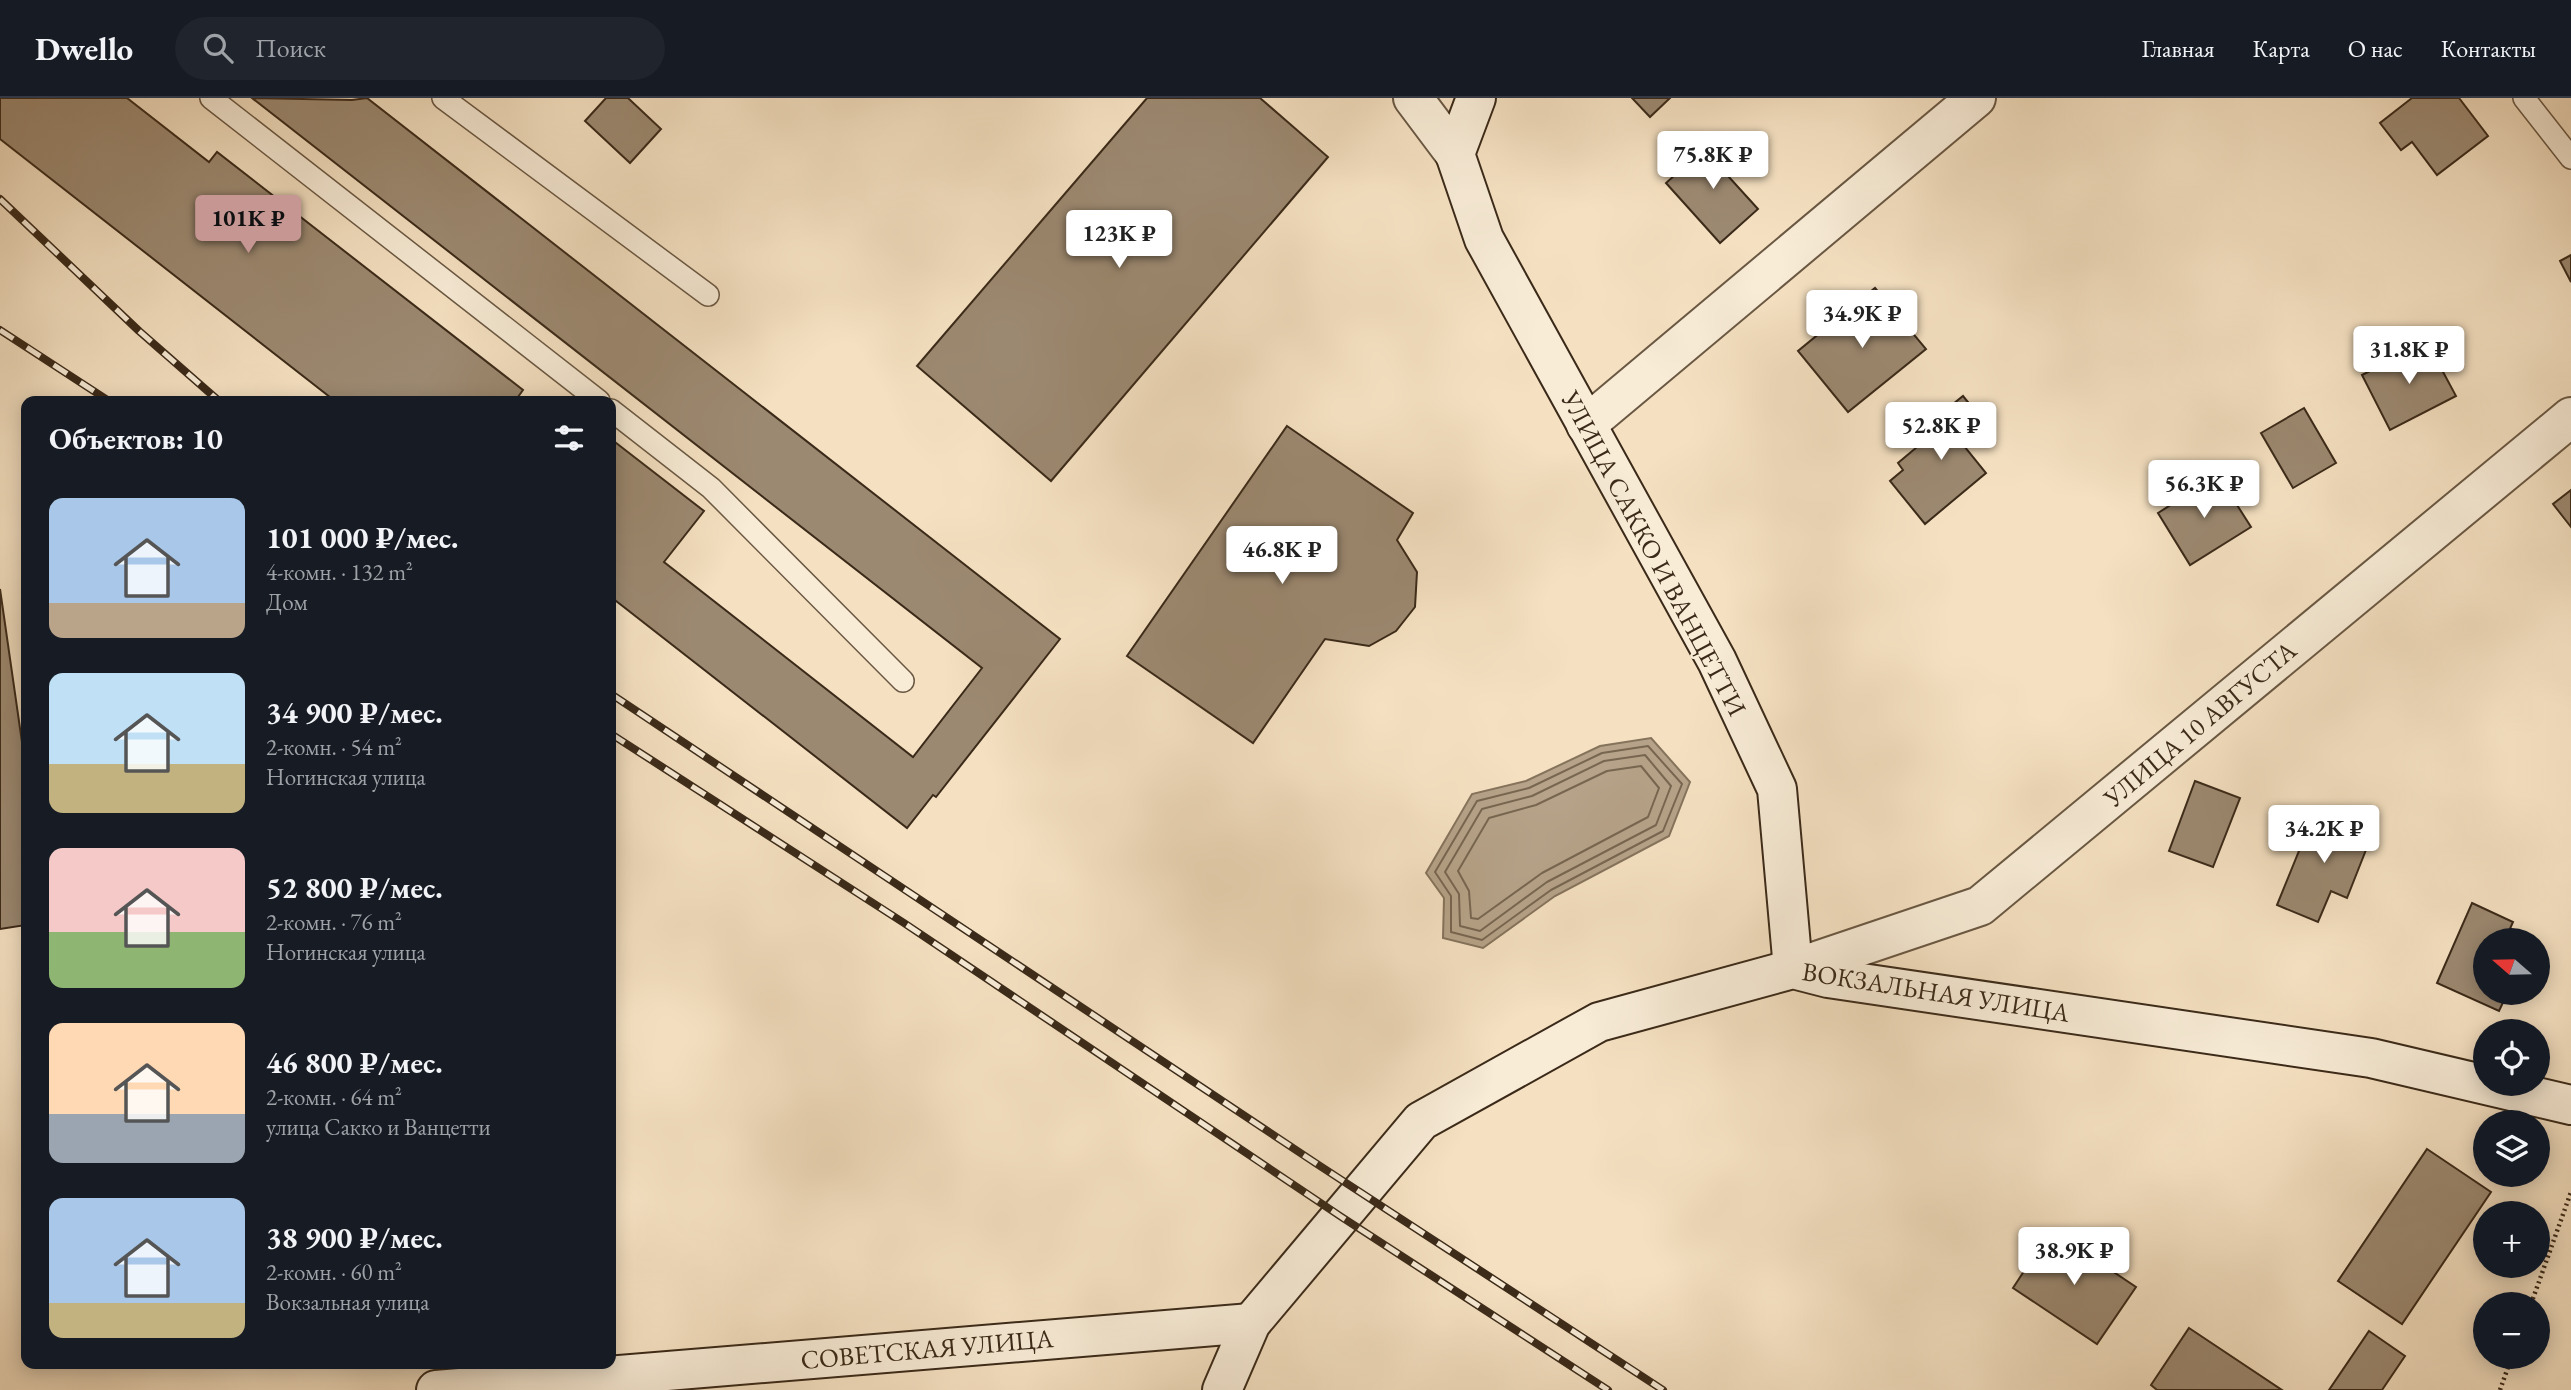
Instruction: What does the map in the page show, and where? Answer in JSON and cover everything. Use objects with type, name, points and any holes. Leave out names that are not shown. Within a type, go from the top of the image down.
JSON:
[{"type":"main road","name":"УЛИЦА САККО И ВАНЦЕТТИ","points":[[1413,98],[1455,154],[1484,239],[1717,661],[1777,789],[1793,969]]},
{"type":"main road","points":[[1455,154],[1476,98]]},
{"type":"main road","points":[[1586,425],[1976,98]]},
{"type":"main road","name":"УЛИЦА 10 АВГУСТА","points":[[1793,969],[1980,906],[2571,417]]},
{"type":"main road","name":"ВОКЗАЛЬНАЯ УЛИЦА","points":[[1222,1390],[1251,1323],[1421,1121],[1599,1022],[1793,969],[1828,978],[2371,1058],[2571,1105]]},
{"type":"main road","name":"СОВЕТСКАЯ УЛИЦА","points":[[436,1390],[1251,1323]]},
{"type":"lane","points":[[211,98],[593,396]]},
{"type":"lane","points":[[443,98],[708,295]]},
{"type":"lane","points":[[2524,98],[2571,158]]},
{"type":"lane","points":[[616,414],[711,488],[903,681]]},
{"type":"path","points":[[2535,1292],[2571,1192]]},
{"type":"path","points":[[2500,1390],[2507,1369]]},
{"type":"water","points":[[1651,738],[1690,782],[1669,836],[1555,896],[1483,948],[1443,938],[1444,898],[1426,873],[1472,794],[1526,781],[1600,746]]},
{"type":"building","points":[[0,98],[127,98],[209,162],[217,152],[523,390],[519,396],[329,396],[0,139]]},
{"type":"building","points":[[252,98],[367,98],[1060,639],[936,797],[933,795],[907,828],[616,601],[616,443],[704,511],[664,562],[913,757],[982,668]]},
{"type":"building","points":[[606,98],[628,98],[661,129],[630,163],[585,121]]},
{"type":"building","points":[[1147,98],[1260,98],[1328,157],[1051,481],[917,366]]},
{"type":"building","points":[[1632,98],[1670,98],[1650,117]]},
{"type":"building","points":[[2412,98],[2459,98],[2488,136],[2437,175],[2412,142],[2401,150],[2380,123]]},
{"type":"building","points":[[1716,138],[1739,165],[1728,176],[1758,209],[1720,243],[1666,183]]},
{"type":"building","points":[[2571,255],[2571,282],[2560,261]]},
{"type":"building","points":[[1875,288],[1926,349],[1848,412],[1798,351]]},
{"type":"building","points":[[2427,342],[2456,396],[2390,430],[2362,375]]},
{"type":"building","points":[[1963,396],[1988,427],[1964,446],[1986,473],[1925,524],[1890,481],[1903,470],[1898,463],[1923,442],[1916,434]]},
{"type":"building","points":[[2304,408],[2336,463],[2293,488],[2261,433]]},
{"type":"building","points":[[1287,426],[1413,513],[1397,540],[1417,572],[1415,607],[1396,631],[1369,646],[1325,639],[1253,743],[1127,656]]},
{"type":"building","points":[[2218,475],[2251,527],[2190,565],[2158,513]]},
{"type":"building","points":[[2571,490],[2571,527],[2553,504]]},
{"type":"building","points":[[0,589],[21,735],[21,926],[0,929]]},
{"type":"building","points":[[2195,781],[2240,798],[2213,867],[2169,851]]},
{"type":"building","points":[[2316,809],[2373,832],[2347,898],[2331,891],[2318,922],[2277,905]]},
{"type":"building","points":[[2472,903],[2513,922],[2510,928],[2473,928],[2473,999],[2437,983]]},
{"type":"building","points":[[2486,1005],[2502,1005],[2499,1011]]},
{"type":"building","points":[[2427,1149],[2473,1180],[2473,1187],[2484,1187],[2491,1192],[2485,1201],[2473,1201],[2473,1219],[2402,1324],[2338,1281]]},
{"type":"building","points":[[2051,1230],[2136,1287],[2097,1344],[2013,1288]]},
{"type":"building","points":[[2189,1328],[2282,1390],[2157,1390],[2151,1385]]},
{"type":"building","points":[[2369,1331],[2405,1356],[2382,1390],[2329,1390]]},
{"type":"railway","points":[[0,199],[139,331],[213,396]]},
{"type":"railway","points":[[0,330],[101,396]]},
{"type":"railway","points":[[616,697],[1317,1164],[1663,1390]]},
{"type":"railway","points":[[616,737],[904,923],[1340,1216],[1608,1390]]}]
